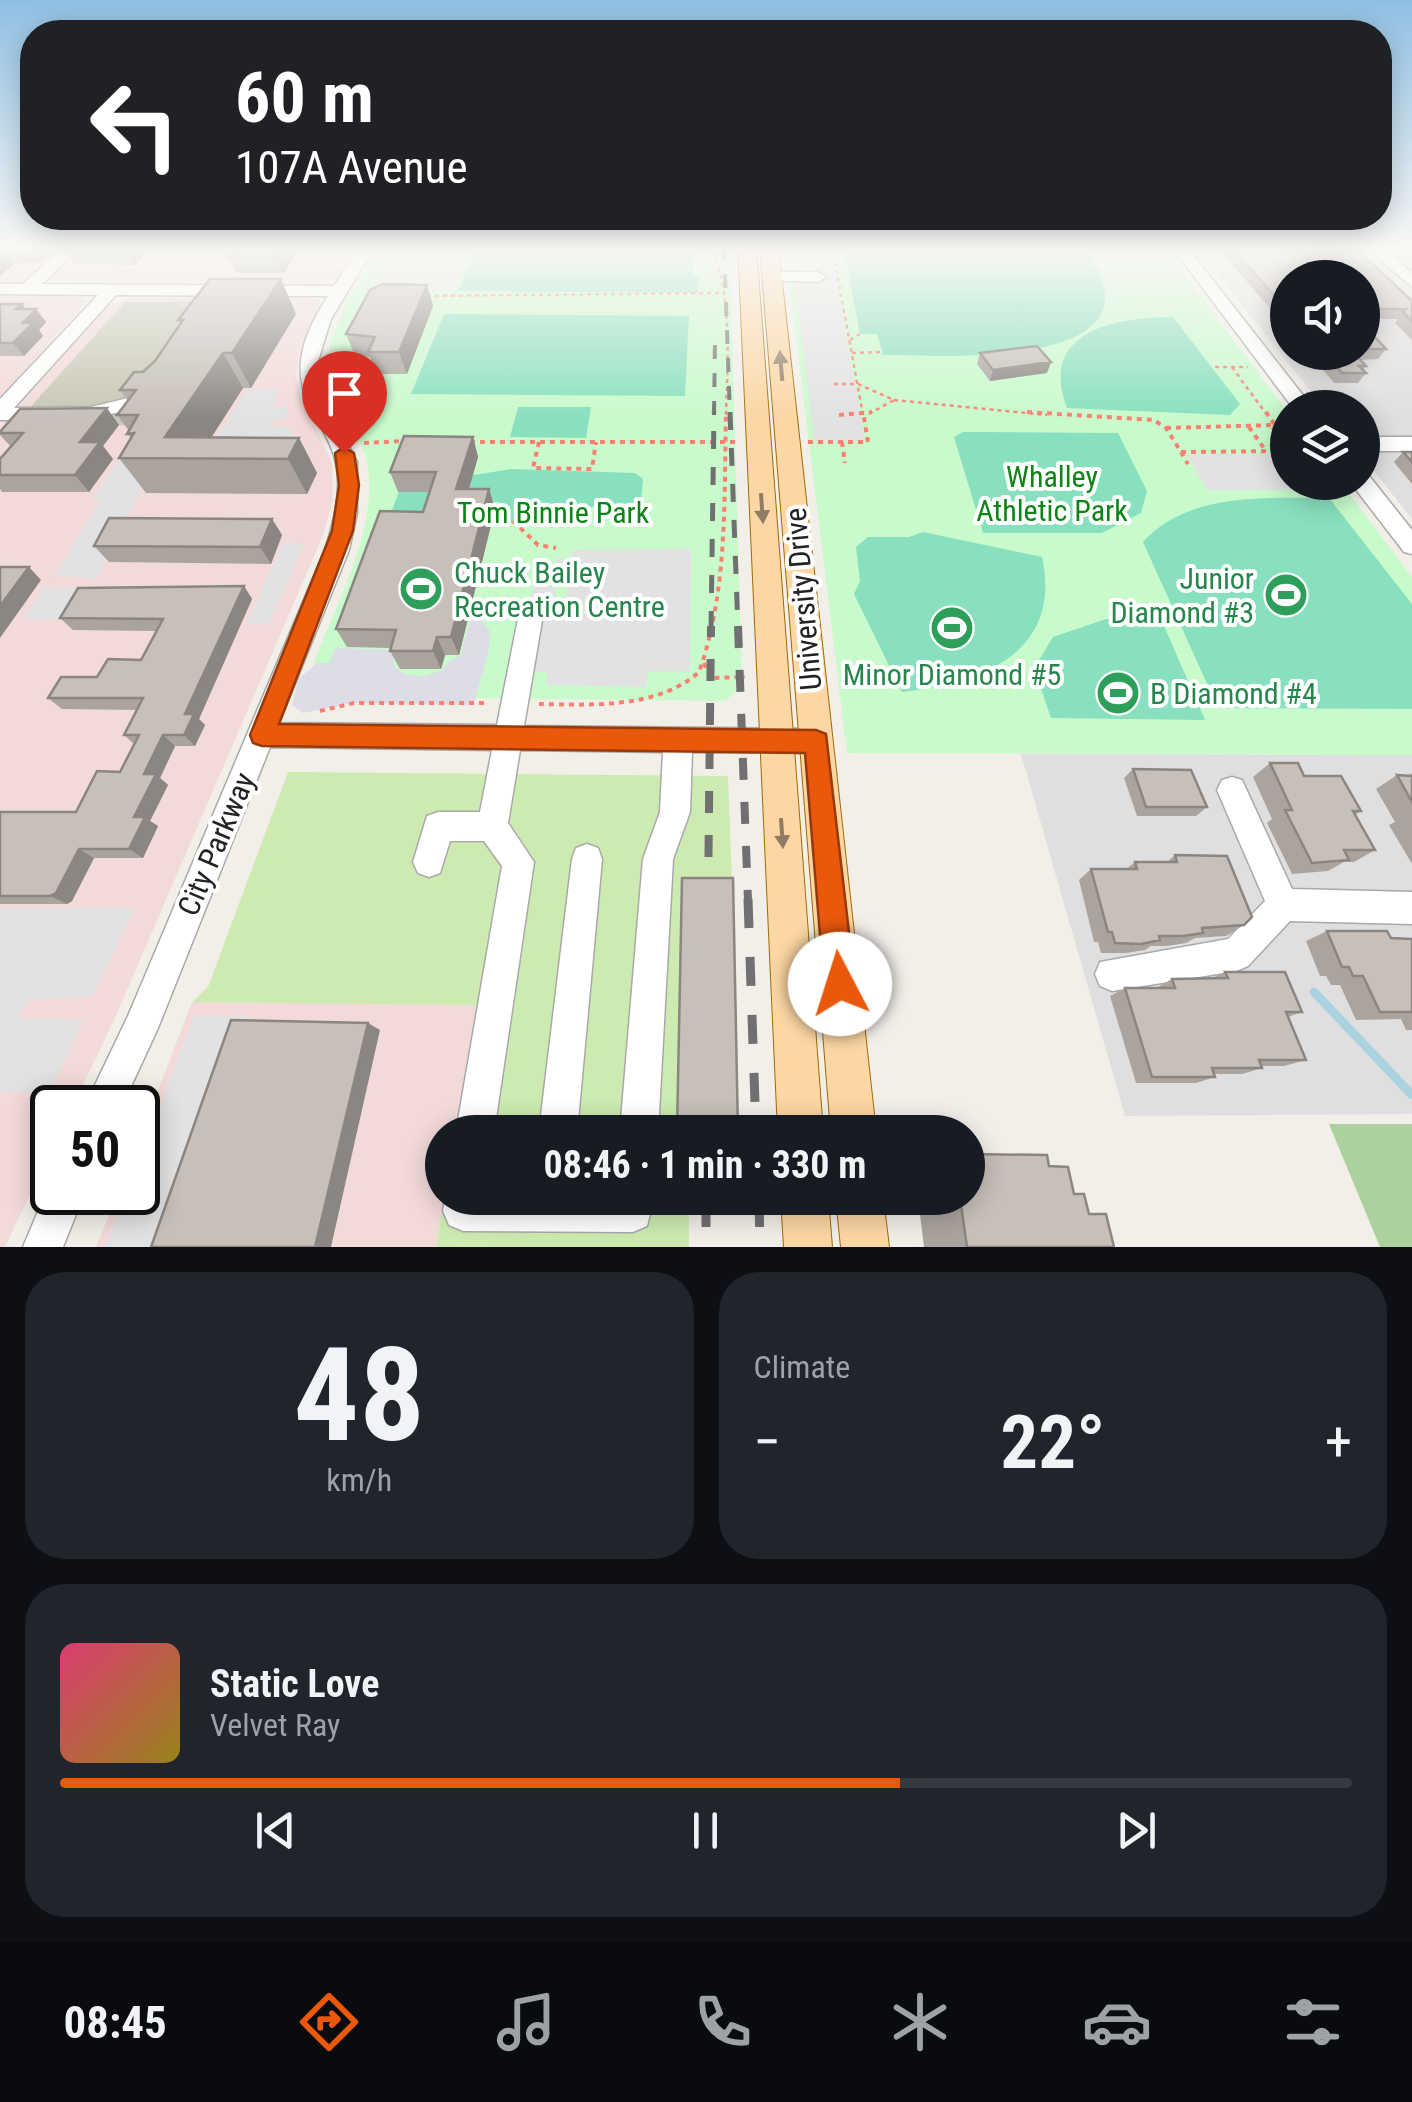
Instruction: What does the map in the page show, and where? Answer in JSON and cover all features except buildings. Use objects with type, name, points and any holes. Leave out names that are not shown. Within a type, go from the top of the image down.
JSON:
[{"type":"main road","name":"University Drive","points":[[750,304],[800,1115]]},
{"type":"main road","name":"University Drive","points":[[775,304],[852,1115]]},
{"type":"main road","points":[[806,1215],[808,1247]]},
{"type":"main road","points":[[862,1215],[865,1247]]},
{"type":"street","points":[[0,412],[101,304]]},
{"type":"street","name":"City Parkway","points":[[113,1085],[337,550],[345,518],[348,466],[314,394],[308,367],[316,335],[334,304]]},
{"type":"street","points":[[1223,304],[1290,390]]},
{"type":"street","points":[[0,412],[91,413],[118,409],[167,390]]},
{"type":"street","points":[[1380,444],[1412,444]]},
{"type":"street","points":[[1376,500],[1412,546]]},
{"type":"street","points":[[478,1115],[518,862],[492,827],[532,609]]},
{"type":"street","points":[[262,735],[816,742]]},
{"type":"street","points":[[640,1115],[658,859],[675,812],[678,740]]},
{"type":"street","points":[[1232,790],[1284,905]]},
{"type":"street","points":[[429,862],[438,826],[492,827]]},
{"type":"street","points":[[560,1115],[588,859]]},
{"type":"street","points":[[1112,974],[1236,954],[1284,905],[1412,908]]},
{"type":"street","points":[[43,1247],[56,1215]]},
{"type":"path","points":[[525,704],[612,704],[692,679],[704,664],[716,604],[725,442],[723,304]]},
{"type":"path","points":[[802,442],[868,442],[843,304]]},
{"type":"path","points":[[850,340],[860,334]]},
{"type":"path","points":[[852,353],[881,352]]},
{"type":"path","points":[[1215,367],[1260,367]]},
{"type":"path","points":[[1232,367],[1270,415]]},
{"type":"path","points":[[834,384],[858,384],[894,400],[946,402],[1065,417],[1154,420],[1166,428],[1188,464]]},
{"type":"path","points":[[839,415],[863,415],[894,400]]},
{"type":"path","points":[[1249,427],[1266,451]]},
{"type":"path","points":[[1166,428],[1270,427]]},
{"type":"path","points":[[364,443],[408,441]]},
{"type":"path","points":[[462,442],[740,443]]},
{"type":"path","points":[[538,442],[533,468],[592,469],[596,442]]},
{"type":"path","points":[[842,442],[845,463]]},
{"type":"path","points":[[1180,452],[1270,451]]},
{"type":"path","points":[[513,521],[538,545],[556,548]]},
{"type":"path","points":[[704,664],[712,678],[747,677]]},
{"type":"path","points":[[311,713],[354,703],[500,703]]},
{"type":"shaded area","points":[[0,304],[84,304],[0,397]]},
{"type":"shaded area","points":[[123,304],[217,304],[124,425],[14,425]]},
{"type":"shaded area","points":[[321,304],[300,348],[296,375],[299,393],[332,463],[333,500],[324,533],[83,1085],[30,1085],[30,1195],[5,1247],[0,1247],[0,426],[109,305]]},
{"type":"shaded area","points":[[798,304],[840,304],[865,441],[814,441]]},
{"type":"shaded area","points":[[1241,304],[1270,304],[1270,340]]},
{"type":"shaded area","points":[[1380,304],[1412,304],[1412,519],[1380,479],[1380,390],[1309,390],[1294,370],[1380,370]]},
{"type":"shaded area","points":[[247,389],[280,390],[273,407],[288,405],[287,418],[269,426],[288,426],[295,437],[285,451],[209,448]]},
{"type":"shaded area","points":[[1186,454],[1270,454],[1270,490],[1207,490]]},
{"type":"shaded area","points":[[158,455],[97,578],[54,576],[101,500],[91,499],[121,457]]},
{"type":"shaded area","points":[[283,543],[304,544],[269,624],[246,623]]},
{"type":"shaded area","points":[[691,549],[690,671],[648,671],[646,687],[546,685],[547,672],[516,671],[533,586],[556,587],[555,598],[566,597],[568,579],[554,580],[557,558],[571,559],[572,550]]},
{"type":"shaded area","points":[[42,588],[93,589],[75,620],[23,619]]},
{"type":"shaded area","points":[[471,616],[478,616],[490,631],[489,650],[473,705],[354,703],[303,713],[292,705],[298,679],[317,663],[330,663],[335,648],[392,650],[395,668],[407,675],[426,676],[442,670],[454,657],[460,657]]},
{"type":"shaded area","points":[[1021,754],[1412,755],[1412,1114],[1125,1116]]},
{"type":"shaded area","points":[[0,908],[134,908],[93,996],[28,1000],[18,1018],[83,1020],[54,1085],[30,1085],[30,1093],[0,1092]]},
{"type":"shaded area","points":[[192,1002],[478,1004],[459,1115],[425,1115],[425,1215],[441,1215],[436,1247],[96,1247],[109,1215],[160,1215],[160,1085]]},
{"type":"shaded area","points":[[194,1016],[248,1016],[170,1247],[105,1247],[117,1215],[160,1215],[160,1106]]},
{"type":"green space","name":"Tom Binnie Park","points":[[347,304],[731,304],[742,687],[725,701],[332,697],[314,662],[359,549],[369,478],[362,447],[330,380],[328,360]]},
{"type":"green space","name":"Whalley Athletic Park","points":[[792,304],[1207,304],[1271,390],[1270,500],[1354,500],[1412,577],[1412,755],[847,753]]},
{"type":"green space","points":[[854,304],[1102,304],[1098,319],[1078,335],[1048,346],[1012,352],[883,355],[877,334],[860,334]]},
{"type":"green space","points":[[444,314],[689,316],[685,396],[411,394]]},
{"type":"green space","points":[[1173,317],[1240,404],[1230,415],[1067,408],[1061,382],[1063,362],[1072,346],[1106,326]]},
{"type":"green space","points":[[518,407],[591,407],[586,438],[510,437]]},
{"type":"green space","points":[[963,432],[1118,433],[1147,491],[1141,513],[1102,533],[983,533],[954,437]]},
{"type":"green space","points":[[412,456],[474,475],[511,469],[635,473],[643,479],[641,502],[631,508],[586,507],[585,513],[575,513],[574,518],[494,523],[499,502],[437,502],[428,526],[386,527]]},
{"type":"green space","name":"Junior Diamond #3","points":[[1331,500],[1412,604],[1412,709],[1218,708],[1143,542],[1182,514],[1229,501]]},
{"type":"green space","name":"Minor Diamond #5","points":[[923,532],[1042,557],[1045,590],[1040,618],[1027,640],[1009,658],[960,681],[902,692],[854,594],[860,581],[856,547],[868,537],[909,537]]},
{"type":"green space","name":"B Diamond #4","points":[[1106,619],[1161,619],[1205,720],[1051,718],[1034,668],[1053,637]]},
{"type":"green space","points":[[288,772],[728,776],[732,882],[682,1115],[459,1115],[477,1005],[192,1002],[208,987]]},
{"type":"green space","points":[[1329,1124],[1412,1124],[1412,1247],[1380,1247]]},
{"type":"green space","points":[[441,1215],[689,1215],[689,1247],[436,1247]]},
{"type":"waterway","points":[[1314,992],[1412,1095]]},
{"type":"railway","points":[[726,304],[730,415]]},
{"type":"railway","points":[[714,415],[715,341]]},
{"type":"railway","points":[[711,629],[714,412]]},
{"type":"railway","points":[[730,412],[738,629]]},
{"type":"railway","points":[[708,901],[711,626]]},
{"type":"railway","points":[[738,626],[748,901]]},
{"type":"railway","points":[[748,899],[755,1115]]},
{"type":"railway","points":[[706,1215],[706,1247]]},
{"type":"railway","points":[[759,1215],[760,1247]]},
{"type":"place","name":"Chuck Bailey Recreation Centre","points":[[421,589]]},
{"type":"place","name":"Junior Diamond #3","points":[[1286,595]]},
{"type":"place","name":"Minor Diamond #5","points":[[952,628]]},
{"type":"place","name":"B Diamond #4","points":[[1118,693]]},
{"type":"route","points":[[344,453],[349,485],[337,550],[262,735],[816,742],[840,984]]}]
